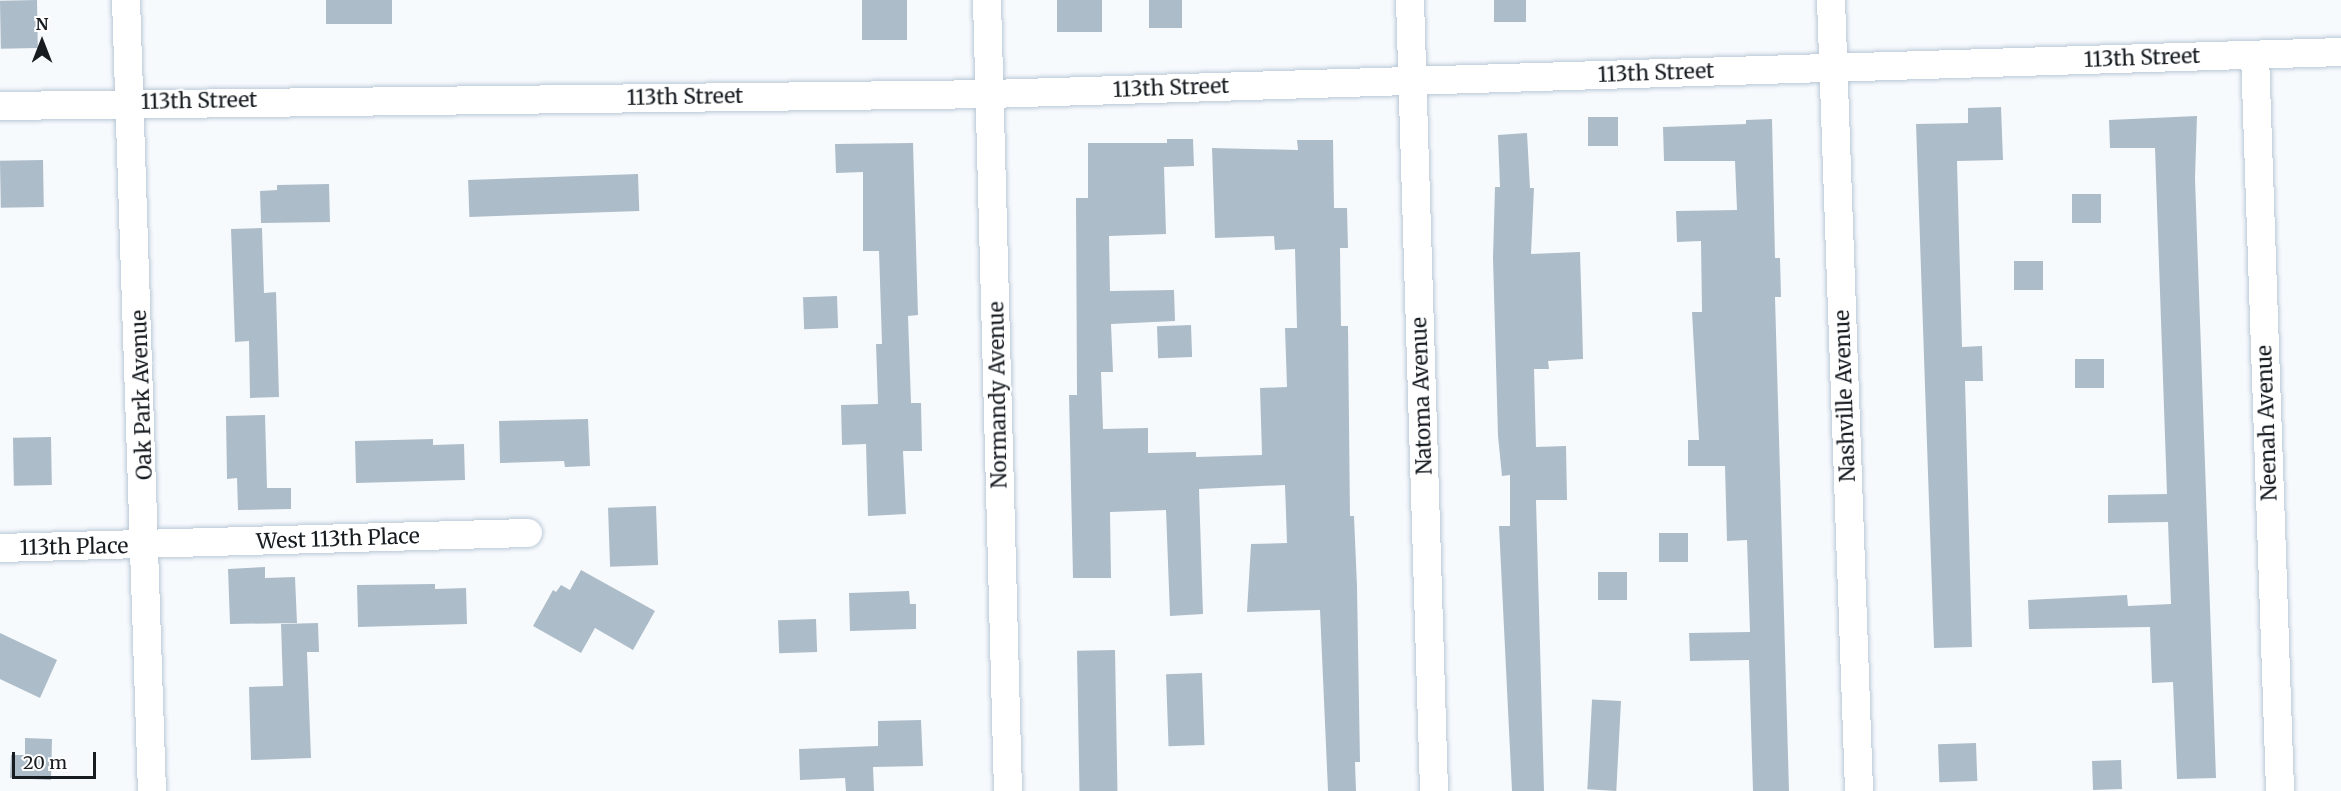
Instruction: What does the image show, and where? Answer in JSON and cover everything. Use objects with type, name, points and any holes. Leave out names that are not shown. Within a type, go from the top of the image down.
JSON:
[{"type":"street","name":"Oak Park Avenue","points":[[126,0],[148,545],[152,791]]},
{"type":"street","name":"Normandy Avenue","points":[[987,0],[1008,791]]},
{"type":"street","name":"Natoma Avenue","points":[[1410,0],[1434,791]]},
{"type":"street","name":"Nashville Avenue","points":[[1831,0],[1859,791]]},
{"type":"street","name":"113th Street","points":[[0,106],[130,102],[990,94],[2341,52]]},
{"type":"street","name":"Neenah Avenue","points":[[2255,55],[2280,791]]},
{"type":"street","name":"West 113th Place","points":[[148,545],[528,533]]},
{"type":"street","name":"113th Place","points":[[0,548],[148,545]]},
{"type":"building","points":[[37,0],[38,48],[1,49],[0,1]]},
{"type":"building","points":[[326,0],[392,0],[392,24],[326,24]]},
{"type":"building","points":[[862,0],[907,0],[907,40],[862,40]]},
{"type":"building","points":[[1057,0],[1102,0],[1102,32],[1057,32]]},
{"type":"building","points":[[1149,0],[1182,0],[1182,28],[1149,28]]},
{"type":"building","points":[[1494,0],[1526,0],[1526,22],[1494,22]]},
{"type":"building","points":[[2001,107],[2003,160],[1957,161],[1962,347],[1982,346],[1983,381],[1965,381],[1972,647],[1934,648],[1916,124],[1968,123],[1968,108]]},
{"type":"building","points":[[2197,116],[2195,178],[2216,778],[2177,779],[2173,682],[2152,683],[2150,627],[2029,629],[2028,600],[2127,595],[2128,606],[2171,604],[2168,522],[2108,523],[2108,495],[2167,494],[2155,148],[2110,148],[2109,120]]},
{"type":"building","points":[[1588,117],[1618,117],[1618,146],[1588,146]]},
{"type":"building","points":[[1772,119],[1775,258],[1780,258],[1781,297],[1775,297],[1789,791],[1753,791],[1749,660],[1690,661],[1689,633],[1750,632],[1747,540],[1727,541],[1725,466],[1688,466],[1688,440],[1699,440],[1692,312],[1702,312],[1701,241],[1677,242],[1676,211],[1737,210],[1735,161],[1664,161],[1663,127],[1746,124],[1746,120]]},
{"type":"building","points":[[1527,133],[1530,188],[1534,188],[1531,254],[1580,252],[1582,317],[1583,359],[1548,361],[1549,369],[1534,369],[1536,447],[1566,446],[1567,500],[1536,500],[1544,791],[1512,791],[1499,526],[1510,526],[1510,475],[1502,476],[1498,436],[1493,258],[1495,187],[1500,187],[1498,135]]},
{"type":"building","points":[[1167,139],[1193,139],[1194,166],[1164,167],[1166,234],[1109,236],[1110,291],[1174,290],[1175,321],[1111,324],[1113,372],[1101,372],[1103,429],[1148,428],[1148,453],[1196,452],[1196,457],[1262,455],[1260,388],[1287,387],[1285,328],[1297,328],[1295,249],[1275,250],[1274,236],[1215,238],[1212,148],[1298,150],[1297,140],[1333,140],[1334,208],[1347,208],[1348,248],[1340,248],[1341,326],[1348,326],[1350,516],[1354,516],[1357,586],[1360,762],[1355,762],[1356,791],[1328,791],[1320,610],[1247,612],[1251,544],[1287,543],[1285,485],[1199,489],[1203,614],[1170,616],[1166,510],[1110,512],[1111,578],[1073,578],[1069,395],[1077,395],[1076,198],[1088,198],[1088,143],[1167,143]]},
{"type":"building","points":[[913,143],[918,315],[908,316],[911,403],[921,403],[922,451],[903,451],[906,514],[868,516],[866,444],[842,445],[841,405],[878,404],[876,344],[882,344],[879,251],[863,251],[863,172],[836,173],[835,144]]},
{"type":"building","points":[[43,160],[44,207],[1,208],[0,161]]},
{"type":"building","points":[[638,174],[639,211],[469,217],[468,180]]},
{"type":"building","points":[[329,184],[330,222],[261,223],[260,191],[277,190],[277,185]]},
{"type":"building","points":[[2072,194],[2101,194],[2101,223],[2072,223]]},
{"type":"building","points":[[262,228],[264,293],[276,292],[279,397],[250,398],[249,341],[235,342],[231,229]]},
{"type":"building","points":[[2014,261],[2043,261],[2043,290],[2014,290]]},
{"type":"building","points":[[837,296],[838,328],[804,329],[803,297]]},
{"type":"building","points":[[1191,325],[1192,357],[1158,358],[1157,326]]},
{"type":"building","points":[[2075,359],[2104,359],[2104,388],[2075,388]]},
{"type":"building","points":[[265,415],[267,488],[291,488],[291,509],[238,510],[237,478],[227,479],[226,416]]},
{"type":"building","points":[[588,419],[590,466],[565,467],[564,461],[500,463],[499,421]]},
{"type":"building","points":[[51,437],[52,485],[14,486],[13,438]]},
{"type":"building","points":[[433,439],[433,445],[464,444],[465,480],[356,483],[355,441]]},
{"type":"building","points":[[656,506],[658,565],[610,567],[608,508]]},
{"type":"building","points":[[1659,533],[1688,533],[1688,562],[1659,562]]},
{"type":"building","points":[[265,567],[265,578],[295,577],[297,623],[230,624],[228,569]]},
{"type":"building","points":[[581,570],[655,611],[633,650],[595,628],[581,653],[533,626],[553,590],[556,592],[561,585],[570,590]]},
{"type":"building","points":[[1598,572],[1627,572],[1627,600],[1598,600]]},
{"type":"building","points":[[435,584],[435,589],[466,588],[467,624],[358,627],[357,585]]},
{"type":"building","points":[[909,591],[910,604],[916,604],[916,629],[850,631],[849,593]]},
{"type":"building","points":[[816,619],[817,652],[779,653],[778,620]]},
{"type":"building","points":[[318,623],[319,652],[307,652],[311,758],[251,760],[249,687],[283,686],[281,624]]},
{"type":"building","points":[[0,633],[57,660],[40,698],[0,679]]},
{"type":"building","points":[[1115,650],[1117,791],[1079,791],[1077,651]]},
{"type":"building","points":[[1202,673],[1205,745],[1169,746],[1166,674]]},
{"type":"building","points":[[1592,699],[1621,701],[1616,791],[1587,789]]},
{"type":"building","points":[[921,720],[923,766],[873,767],[874,791],[846,791],[845,778],[800,780],[799,749],[878,746],[878,721]]},
{"type":"building","points":[[25,738],[52,739],[51,780],[10,778],[11,755],[25,755]]},
{"type":"building","points":[[1976,743],[1977,781],[1939,782],[1938,744]]},
{"type":"building","points":[[2121,760],[2122,789],[2093,790],[2092,761]]}]
